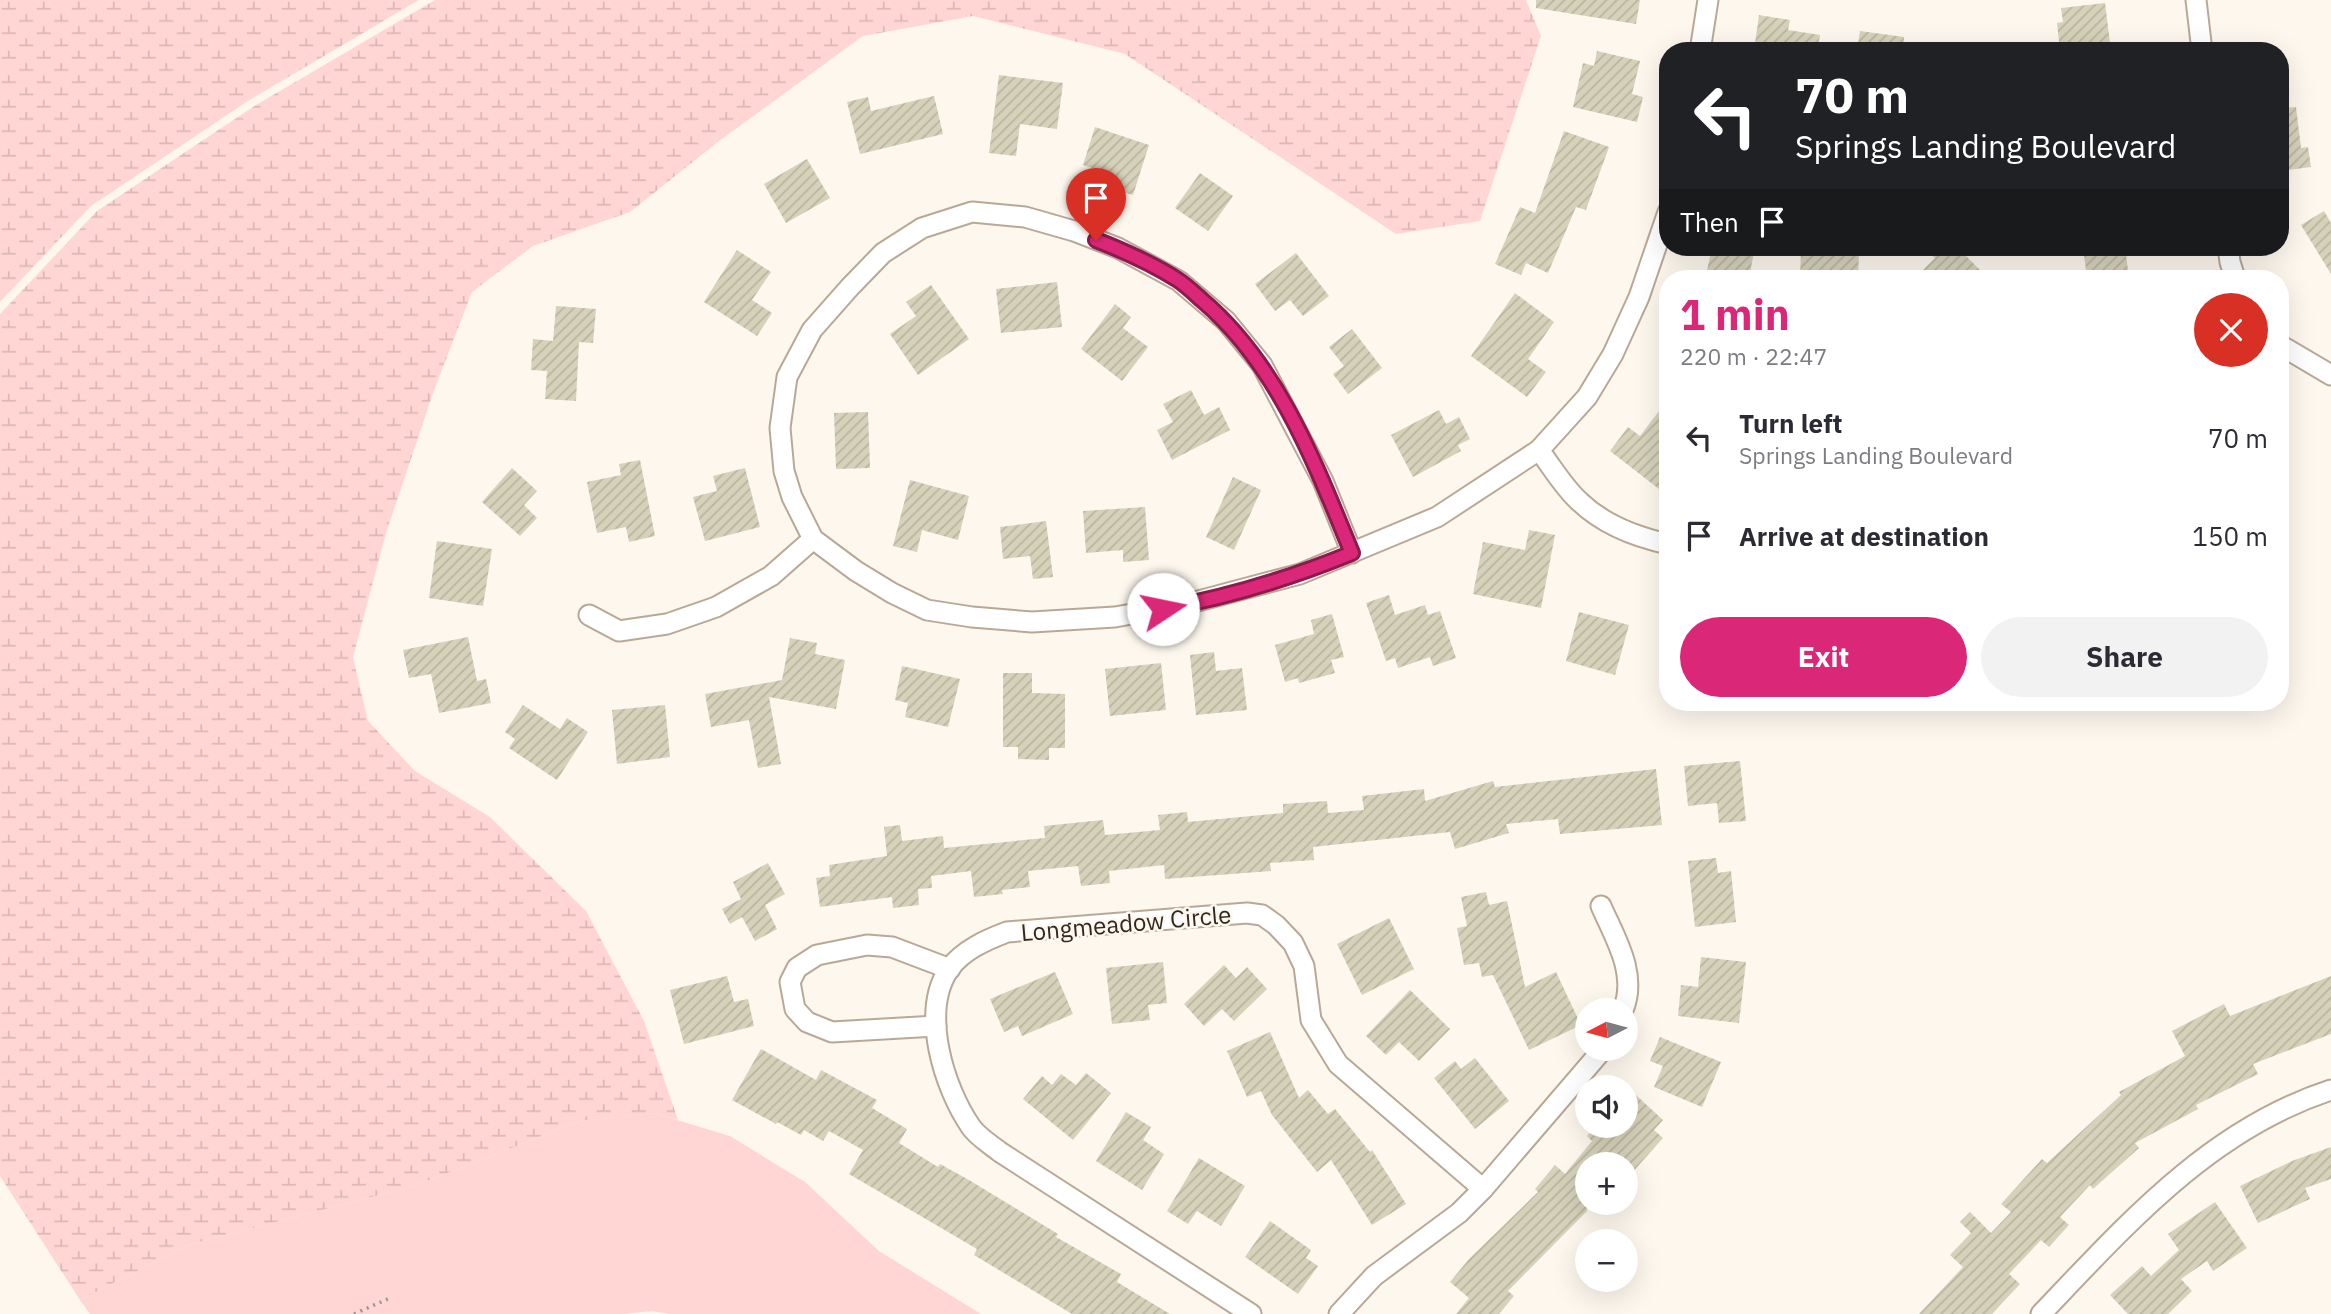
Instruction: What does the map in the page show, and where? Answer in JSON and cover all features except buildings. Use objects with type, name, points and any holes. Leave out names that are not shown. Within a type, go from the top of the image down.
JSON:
[{"type":"street","points":[[1701,42],[1708,0]]},
{"type":"street","points":[[2196,0],[2201,42]]},
{"type":"street","points":[[1352,553],[1323,481],[1262,365],[1226,321],[1180,281],[1118,248],[1074,231],[1024,217],[972,212],[922,228],[883,253],[812,330],[787,377],[780,428],[784,471],[792,497],[813,540],[856,571],[927,610],[1032,622],[1115,617],[1187,604],[1300,574],[1352,553],[1437,517],[1539,450],[1587,397],[1613,354],[1639,297],[1659,238]]},
{"type":"street","points":[[2289,350],[2331,375]]},
{"type":"street","points":[[1539,450],[1587,508],[1638,538],[1659,542]]},
{"type":"street","points":[[589,615],[619,631],[667,624],[716,607],[771,576],[813,540]]},
{"type":"street","points":[[1601,905],[1626,961],[1628,998]]},
{"type":"street","name":"Longmeadow Circle","points":[[1251,1314],[999,1152],[972,1129],[953,1096],[940,1058],[936,1026],[937,996],[950,969],[981,942],[1007,932],[1247,913],[1262,915],[1293,943],[1304,966],[1311,1020],[1338,1064],[1483,1189]]},
{"type":"street","points":[[936,1026],[832,1032],[807,1022],[795,1009],[790,982],[797,968],[817,955],[867,945],[892,947],[950,969]]},
{"type":"street","points":[[1339,1314],[1374,1276],[1459,1213],[1483,1189],[1593,1061]]},
{"type":"street","points":[[2042,1314],[2122,1228],[2183,1172],[2232,1137],[2305,1098],[2331,1090]]},
{"type":"path","points":[[354,1314],[390,1298]]},
{"type":"green space","points":[[0,0],[419,0],[251,99],[91,206],[0,302]]},
{"type":"green space","points":[[435,0],[1526,0],[1541,36],[1480,221],[1396,234],[1125,54],[973,16],[863,36],[719,141],[630,212],[533,246],[472,292],[433,393],[386,533],[353,657],[368,721],[415,771],[490,817],[586,911],[644,1021],[678,1120],[654,1113],[581,1121],[414,1186],[188,1245],[80,1300],[0,1176],[0,314],[97,211],[256,105]]},
{"type":"green space","points":[[654,1113],[730,1136],[805,1182],[879,1251],[981,1314],[670,1314],[652,1311],[622,1314],[90,1314],[80,1300],[188,1245],[414,1186],[581,1121]]},
{"type":"route","points":[[1096,240],[1118,248],[1180,281],[1226,321],[1262,365],[1323,481],[1352,553],[1300,574],[1163,609]]}]
